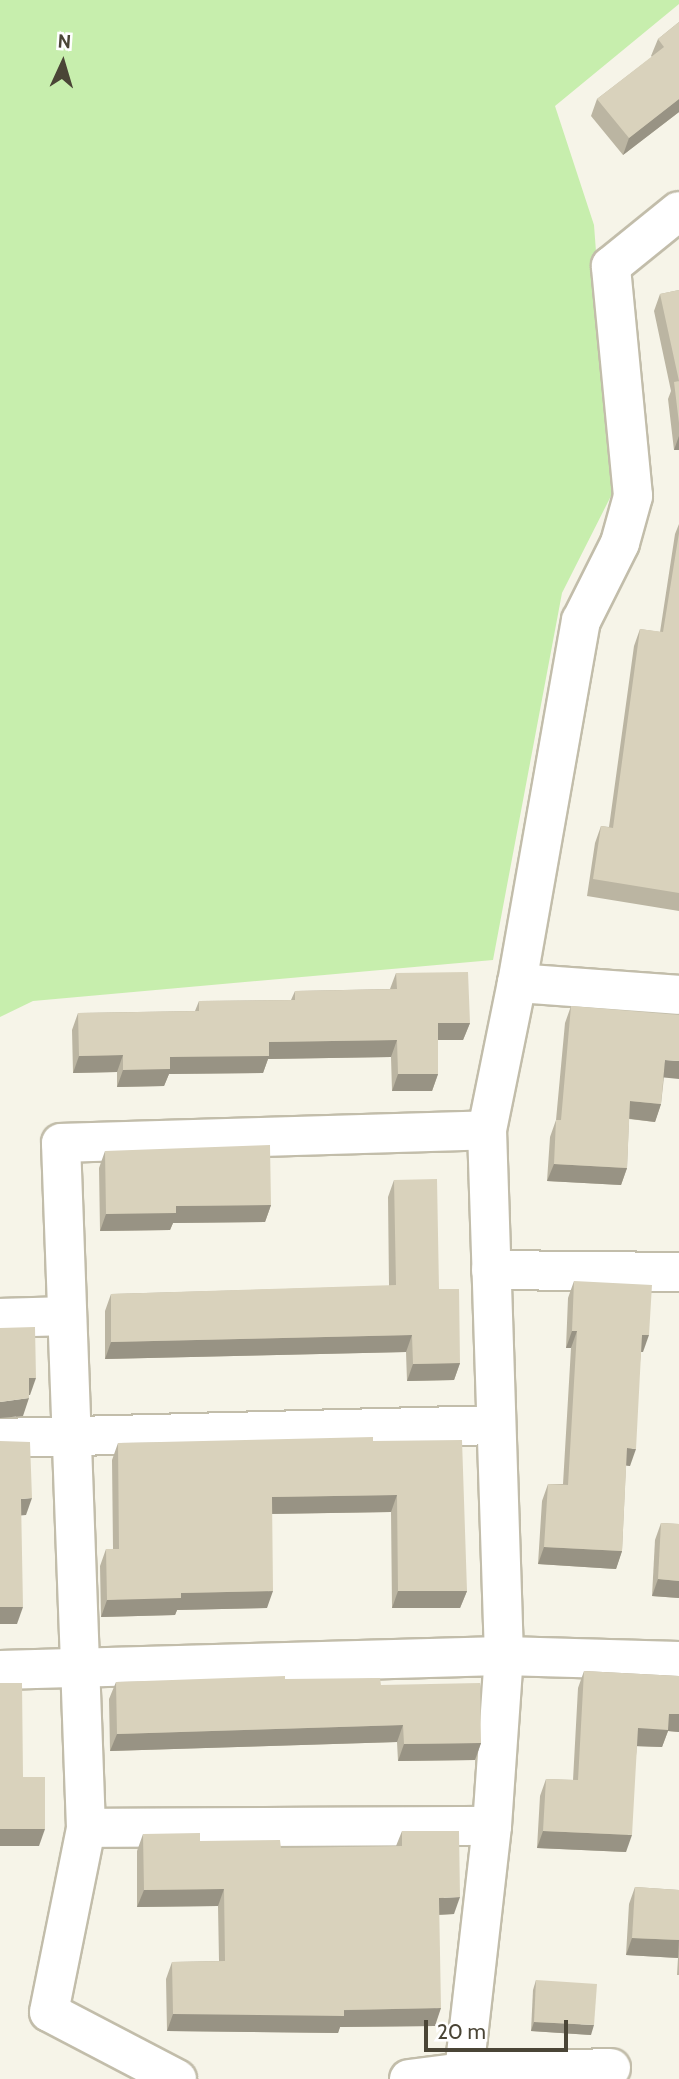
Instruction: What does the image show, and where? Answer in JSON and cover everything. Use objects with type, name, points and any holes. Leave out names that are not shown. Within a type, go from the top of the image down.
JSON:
[{"type":"street","points":[[464,2076],[492,1826],[504,1656],[487,1130],[517,983],[581,621],[620,543],[633,496],[611,266],[679,211]]},
{"type":"street","points":[[517,983],[679,995]]},
{"type":"street","points":[[177,2079],[49,2012],[86,1828],[61,1143],[487,1130]]},
{"type":"street","points":[[491,1269],[679,1272]]},
{"type":"street","points":[[0,1318],[67,1316]]},
{"type":"street","points":[[0,1438],[496,1425]]},
{"type":"street","points":[[0,1670],[504,1656],[679,1661]]},
{"type":"street","points":[[86,1828],[492,1826]]},
{"type":"street","points":[[409,2079],[611,2068]]},
{"type":"green space","points":[[0,0],[679,0],[679,4],[555,106],[594,225],[614,490],[562,593],[493,960],[33,1001],[0,1017]]},
{"type":"building","points":[[679,22],[679,99],[629,138],[597,99],[664,47],[658,39]]},
{"type":"building","points":[[679,290],[679,381],[660,294]]},
{"type":"building","points":[[679,381],[679,423],[674,382]]},
{"type":"building","points":[[679,533],[679,893],[593,879],[601,826],[613,828],[640,629],[663,632]]},
{"type":"building","points":[[468,972],[470,1023],[438,1023],[438,1074],[398,1074],[397,1040],[269,1042],[269,1056],[170,1057],[170,1069],[123,1070],[123,1055],[79,1056],[78,1013],[199,1011],[199,1001],[295,1000],[295,991],[397,989],[396,973]]},
{"type":"building","points":[[571,1006],[679,1015],[679,1061],[665,1060],[661,1104],[630,1101],[627,1168],[554,1164],[556,1120],[561,1120]]},
{"type":"building","points":[[270,1145],[271,1205],[176,1206],[176,1213],[106,1214],[105,1151]]},
{"type":"building","points":[[437,1179],[439,1289],[459,1289],[460,1363],[413,1364],[412,1335],[111,1342],[111,1294],[396,1285],[394,1180]]},
{"type":"building","points":[[574,1281],[652,1285],[649,1335],[642,1335],[636,1449],[627,1448],[622,1551],[544,1547],[548,1484],[568,1485],[577,1331],[572,1331]]},
{"type":"building","points":[[35,1327],[36,1378],[29,1378],[29,1398],[0,1402],[0,1328]]},
{"type":"building","points":[[373,1437],[373,1441],[462,1440],[467,1591],[398,1591],[397,1495],[272,1497],[273,1591],[181,1593],[181,1598],[107,1600],[106,1549],[119,1549],[118,1443]]},
{"type":"building","points":[[0,1441],[30,1442],[32,1498],[21,1499],[23,1607],[0,1607]]},
{"type":"building","points":[[661,1523],[679,1524],[679,1581],[658,1579]]},
{"type":"building","points":[[584,1671],[679,1676],[679,1714],[669,1714],[668,1730],[638,1728],[632,1835],[543,1831],[546,1779],[578,1780]]},
{"type":"building","points":[[285,1676],[285,1679],[380,1678],[381,1685],[480,1683],[481,1743],[404,1744],[403,1725],[117,1734],[116,1682]]},
{"type":"building","points":[[0,1683],[22,1683],[23,1777],[45,1777],[45,1829],[0,1829]]},
{"type":"building","points":[[402,1831],[459,1831],[460,1897],[439,1898],[441,2008],[344,2010],[344,2016],[173,2014],[172,1962],[225,1961],[224,1889],[144,1890],[143,1834],[200,1833],[200,1841],[280,1840],[281,1848],[402,1846]]},
{"type":"building","points":[[635,1887],[679,1890],[679,1940],[632,1938]]},
{"type":"building","points":[[536,1980],[597,1984],[594,2025],[534,2022]]}]
